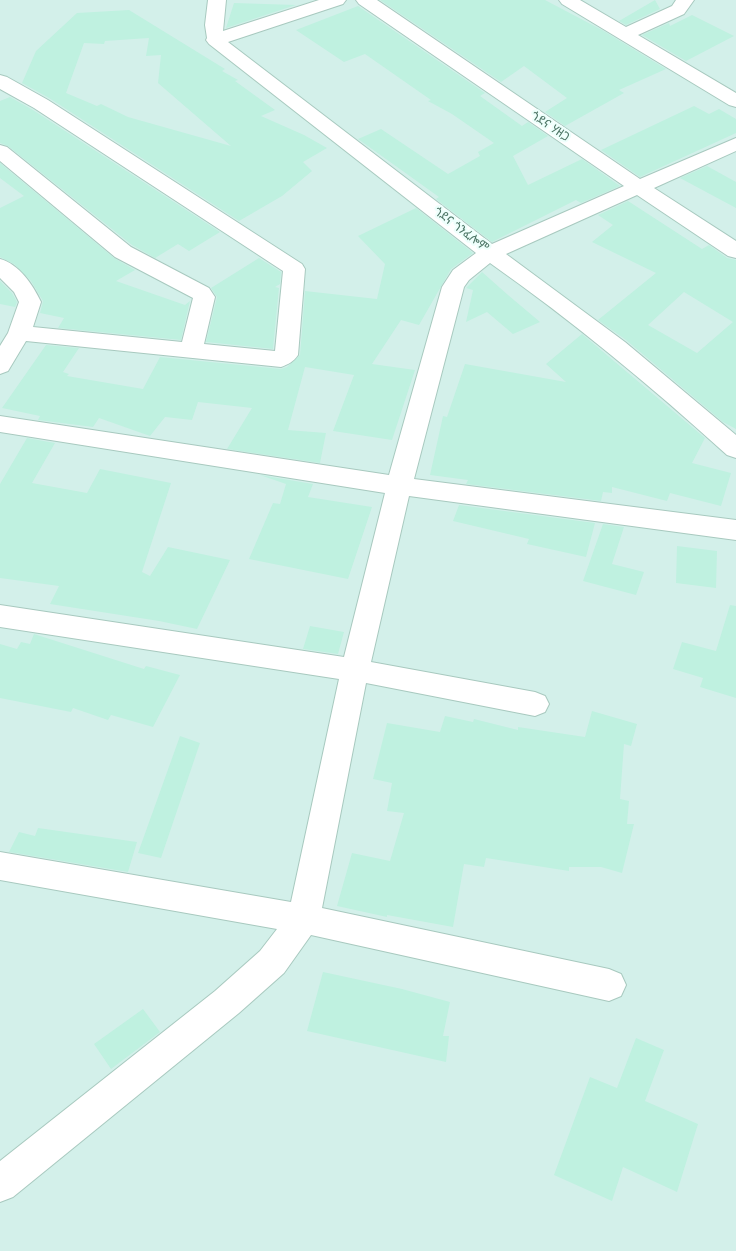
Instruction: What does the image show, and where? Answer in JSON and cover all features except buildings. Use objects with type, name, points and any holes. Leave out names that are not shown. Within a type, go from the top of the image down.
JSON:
[{"type":"street","points":[[217,0],[213,34],[215,40],[337,0]]},
{"type":"street","name":"ጎደና ሃዘጋ","points":[[365,0],[640,188],[736,251]]},
{"type":"street","points":[[568,0],[736,101]]},
{"type":"street","points":[[625,34],[678,10],[685,0]]},
{"type":"street","name":"ጎደና ጎንፈሎም","points":[[215,40],[490,253],[531,280],[663,384],[736,449]]},
{"type":"street","points":[[0,81],[41,104],[292,267],[294,273],[286,355],[281,359],[19,333]]},
{"type":"street","points":[[0,1184],[242,989],[272,962],[304,919],[355,670],[399,486],[453,287],[461,275],[490,253],[736,144]]},
{"type":"street","points":[[0,152],[124,252],[201,293],[204,297],[191,351]]},
{"type":"street","points":[[0,266],[28,295],[30,302],[19,333],[0,366]]},
{"type":"street","points":[[0,424],[399,486],[736,530]]},
{"type":"street","points":[[0,616],[355,670],[535,704]]},
{"type":"street","points":[[0,866],[304,919],[610,985]]},
{"type":"shaded area","points":[[0,0],[736,0],[736,1251],[0,1251]]}]
